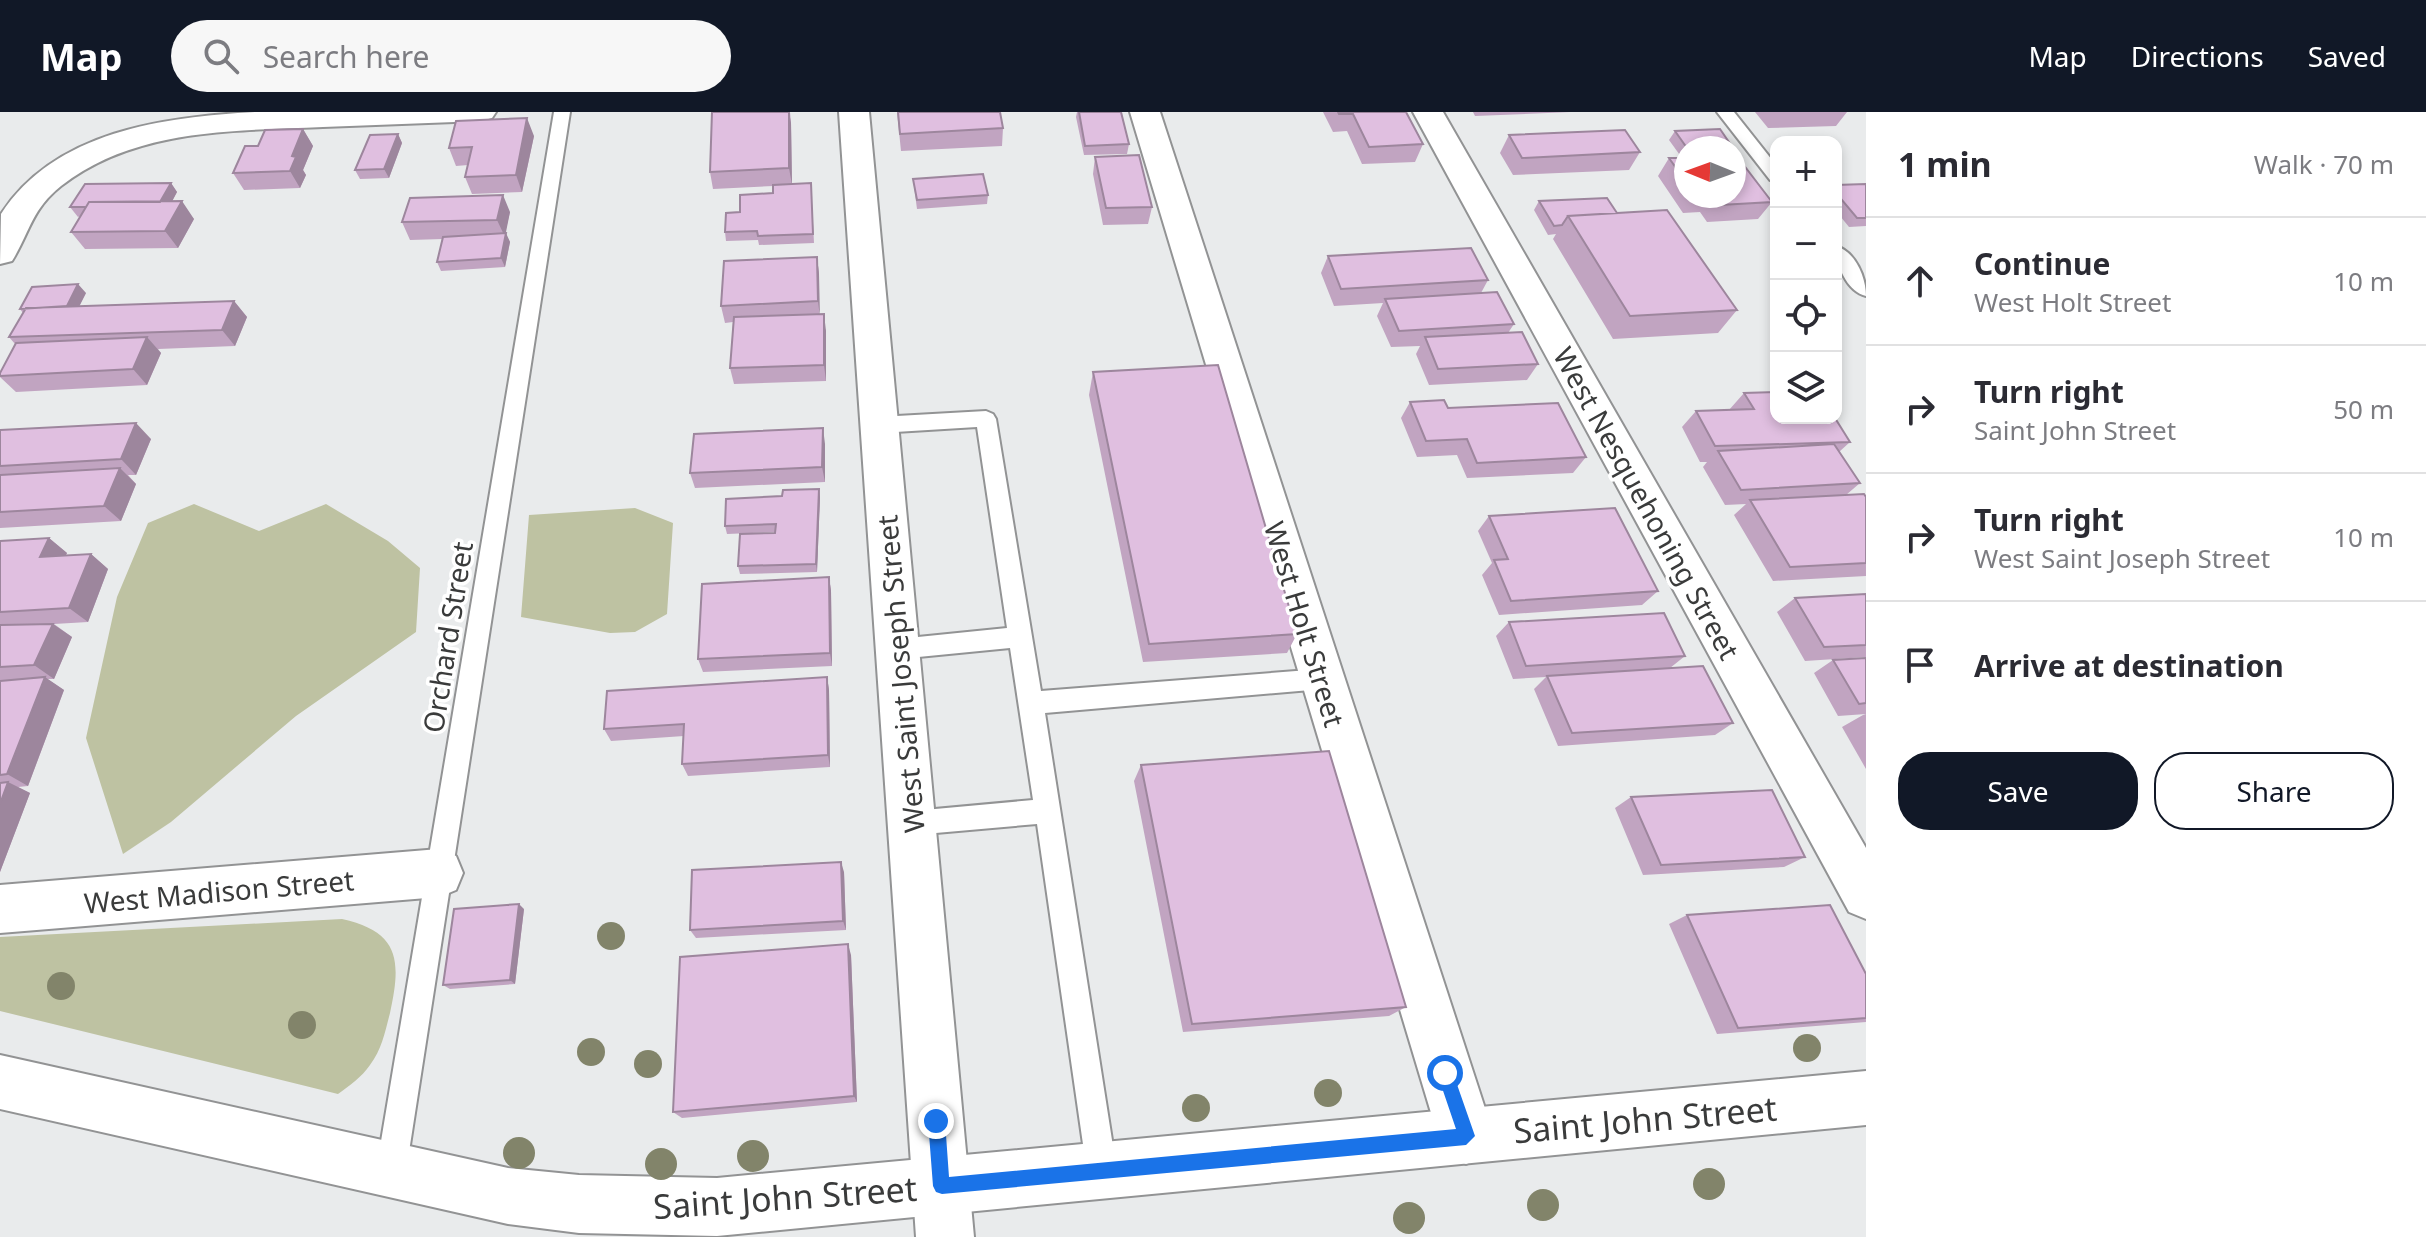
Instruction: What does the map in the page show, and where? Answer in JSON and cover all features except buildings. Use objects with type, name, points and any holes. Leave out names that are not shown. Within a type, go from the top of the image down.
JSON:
[{"type":"street","points":[[4,236],[29,200],[75,162],[109,146],[155,132],[215,117],[481,112]]},
{"type":"street","name":"West Saint Joseph Street","points":[[854,112],[944,1212]]},
{"type":"street","name":"West Holt Street","points":[[1145,112],[1466,1136]]},
{"type":"street","name":"West Nesquehoning Street","points":[[1428,112],[1866,895]]},
{"type":"street","name":"West Madison Street","points":[[0,909],[439,873]]},
{"type":"street","name":"Saint John Street","points":[[0,1082],[508,1196],[645,1208],[944,1212],[1102,1172],[1866,1098]]},
{"type":"lane","name":"Orchard Street","points":[[391,1171],[562,112]]},
{"type":"lane","points":[[1725,112],[1770,168]]},
{"type":"lane","points":[[1842,260],[1866,290]]},
{"type":"lane","points":[[879,425],[986,419],[1102,1172]]},
{"type":"lane","points":[[898,649],[1021,637]]},
{"type":"lane","points":[[1031,703],[1322,679]]},
{"type":"lane","points":[[913,823],[1048,811]]},
{"type":"green space","points":[[194,504],[259,531],[326,504],[388,541],[420,568],[416,632],[296,716],[171,822],[123,854],[86,738],[117,597],[148,523]]},
{"type":"green space","points":[[635,508],[673,523],[667,614],[635,632],[610,633],[521,617],[529,515]]},
{"type":"green space","points":[[342,919],[376,932],[386,941],[395,964],[395,979],[390,1013],[377,1053],[363,1073],[338,1094],[0,1011],[0,937]]},
{"type":"route","points":[[936,1121],[942,1186],[1466,1136],[1445,1073]]}]
